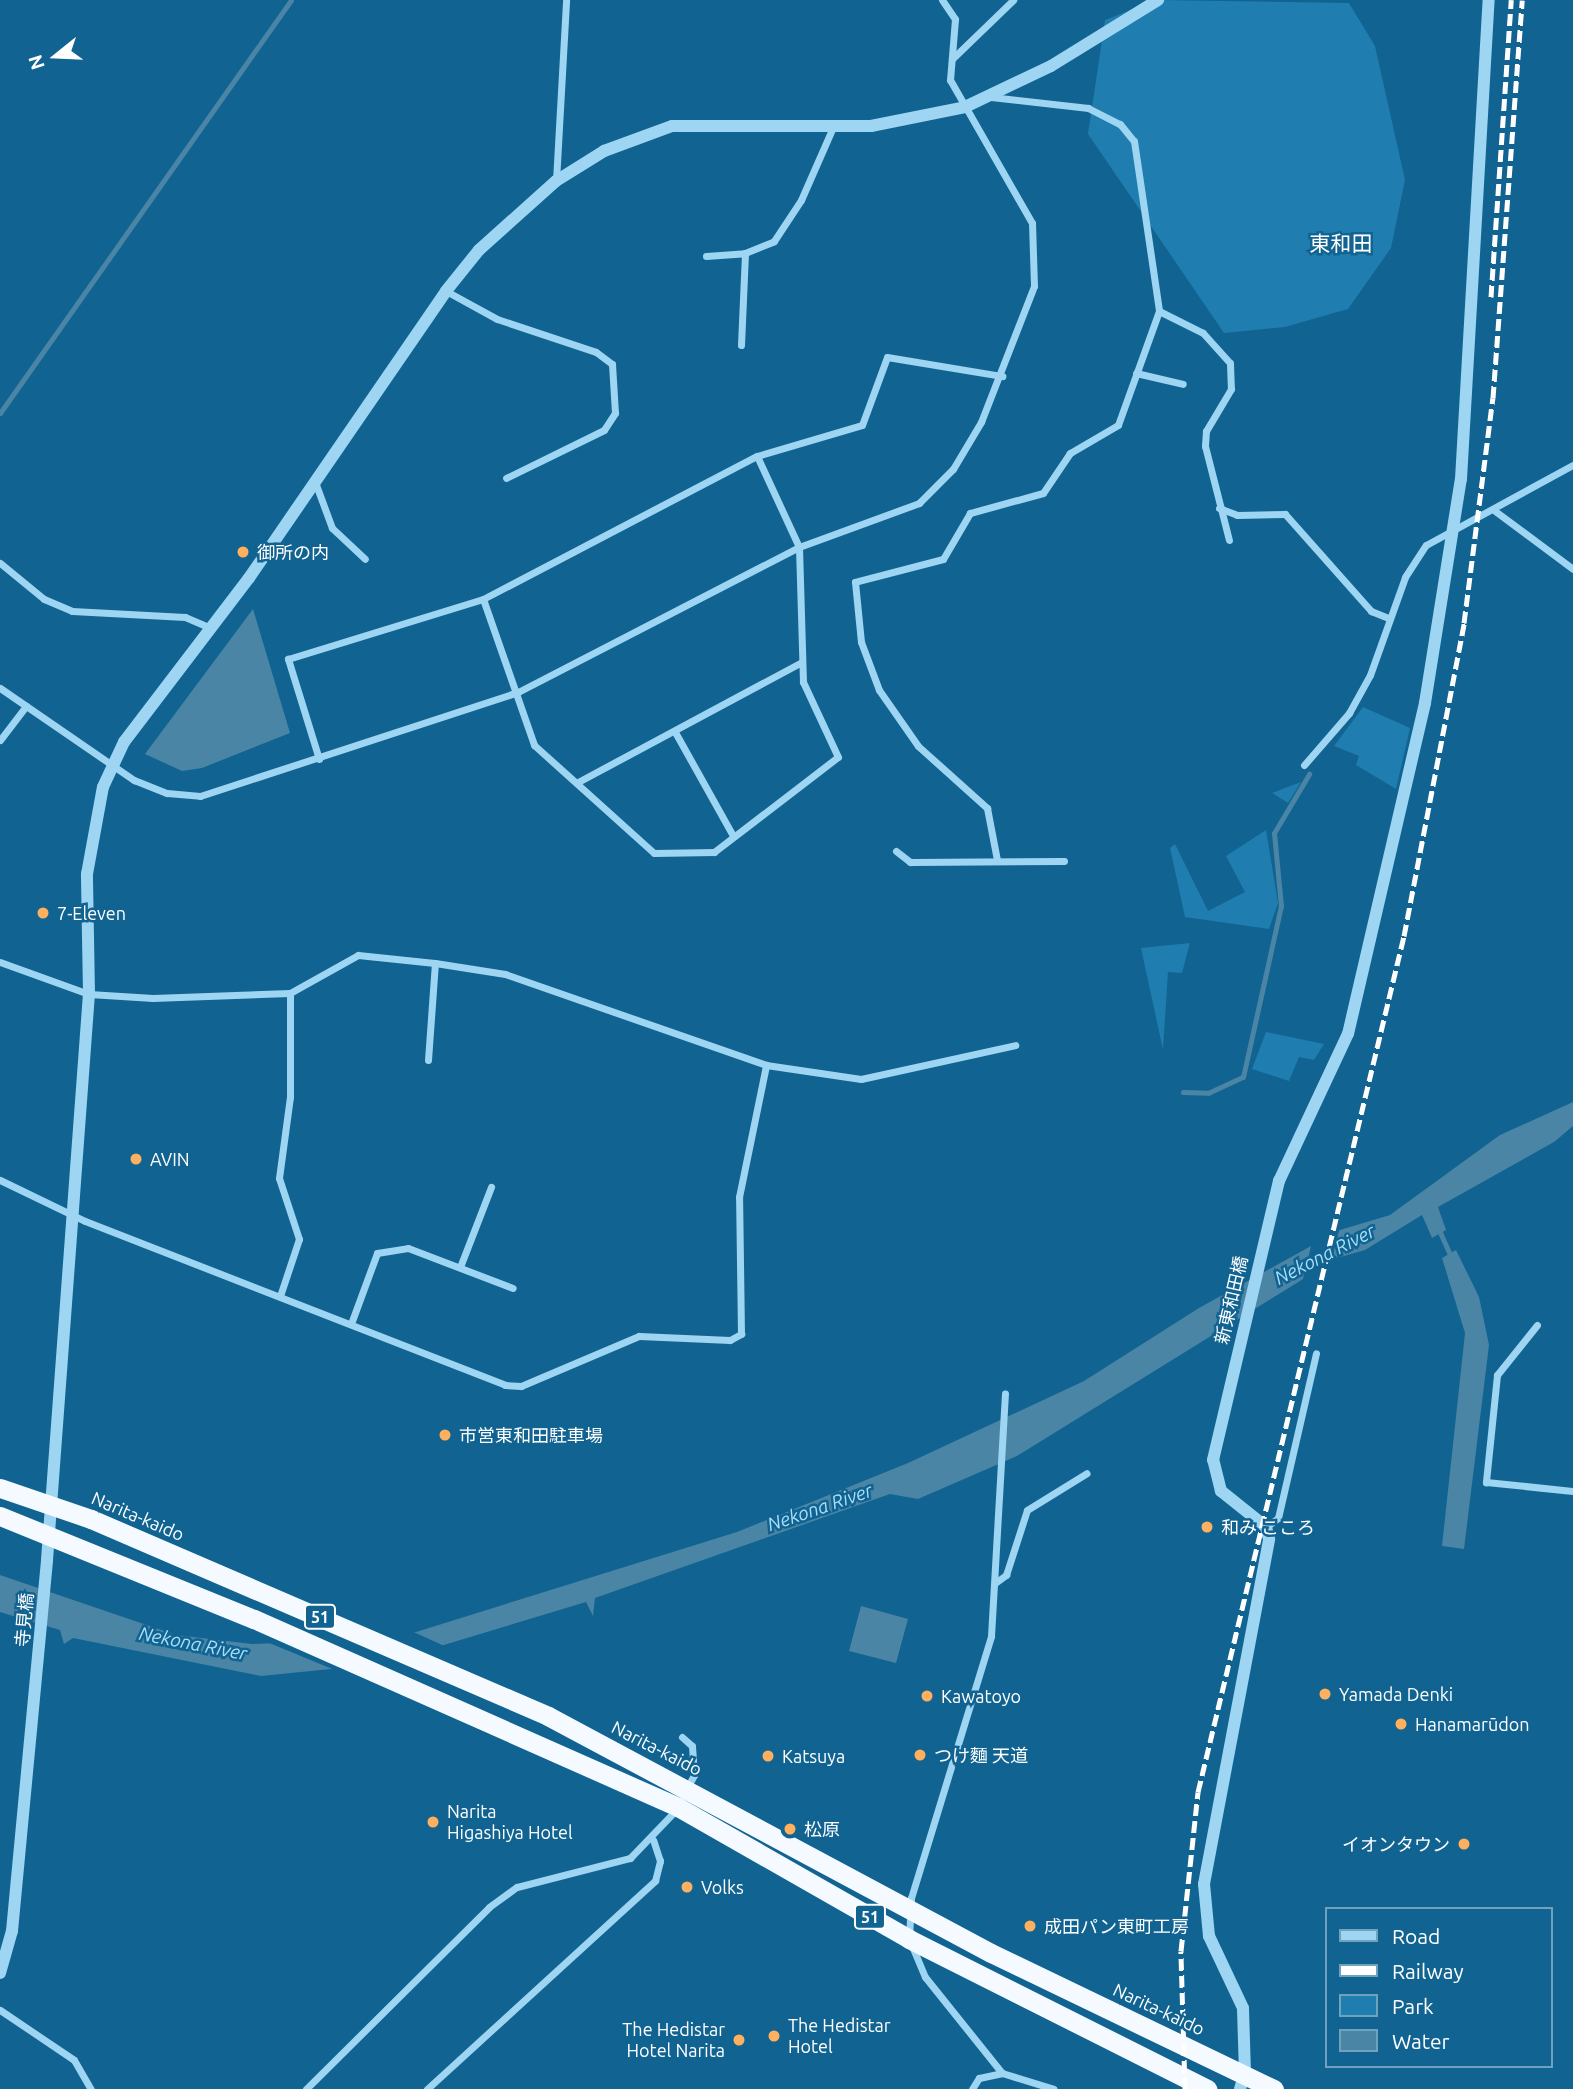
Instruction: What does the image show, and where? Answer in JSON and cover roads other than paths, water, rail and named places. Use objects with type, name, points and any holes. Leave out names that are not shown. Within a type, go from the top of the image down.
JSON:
[{"type":"highway","name":"Narita-kaido","points":[[0,1488],[91,1519],[548,1716],[909,1909],[1242,2081],[1274,2089]]},
{"type":"highway","name":"51","points":[[0,1516],[82,1545],[536,1741],[678,1807],[909,1939],[1207,2089]]},
{"type":"street","points":[[556,181],[566,0]]},
{"type":"street","points":[[0,688],[113,766],[167,793],[201,796],[518,692],[799,547],[919,503],[953,470],[1002,376],[1034,286],[1032,223],[1000,157],[965,107],[950,80],[955,19],[942,0]]},
{"type":"street","points":[[952,59],[1013,0]]},
{"type":"street","points":[[113,766],[446,290],[479,250],[556,181],[604,150],[673,126],[871,126],[965,107],[991,97],[1158,0]]},
{"type":"street","name":"新東和田橋","points":[[1266,1527],[1233,1504],[1213,1472],[1264,1238],[1287,1161],[1348,1034],[1425,703],[1452,530],[1470,377],[1489,0]]},
{"type":"street","points":[[991,97],[1088,108],[1120,124],[1135,141],[1159,311],[1118,425],[1070,453],[1043,493],[970,513],[943,559],[855,582],[861,642],[879,690],[918,746],[987,808],[998,860]]},
{"type":"street","points":[[706,256],[745,253],[774,241],[788,223],[834,124]]},
{"type":"street","points":[[741,345],[745,253]]},
{"type":"street","points":[[446,290],[496,319],[596,352],[612,364],[615,413],[604,430],[506,478]]},
{"type":"street","points":[[1159,311],[1203,333],[1230,363],[1231,389],[1206,430],[1218,508],[1229,540]]},
{"type":"street","points":[[319,759],[288,659],[483,599],[757,456],[862,425],[887,357],[1002,376]]},
{"type":"street","points":[[1136,373],[1182,384]]},
{"type":"street","points":[[483,599],[518,692],[534,745],[654,853],[714,852],[732,834],[838,757],[803,682],[799,547],[757,456]]},
{"type":"street","points":[[1304,765],[1349,713],[1370,674],[1388,618],[1426,545],[1495,511],[1573,465]]},
{"type":"street","points":[[314,480],[332,528],[365,559]]},
{"type":"street","points":[[1218,508],[1237,515],[1285,514],[1371,611],[1388,618]]},
{"type":"street","points":[[1495,511],[1573,569]]},
{"type":"street","points":[[0,563],[44,599],[72,611],[185,617],[211,628]]},
{"type":"street","points":[[578,782],[676,732],[802,662]]},
{"type":"street","points":[[0,740],[26,706]]},
{"type":"street","points":[[676,732],[732,834]]},
{"type":"street","name":"寺見橋","points":[[0,1973],[12,1931],[47,1560],[69,1214],[89,994],[87,874],[113,766]]},
{"type":"street","points":[[896,851],[910,862],[1064,861]]},
{"type":"street","points":[[0,962],[89,994],[241,999],[290,993],[358,955],[435,963],[543,986],[766,1065],[861,1079],[1015,1045]]},
{"type":"street","points":[[428,1060],[435,963]]},
{"type":"street","points":[[280,1296],[299,1239],[279,1178],[289,1097],[290,993]]},
{"type":"street","points":[[0,1180],[69,1214],[352,1321],[505,1385],[522,1386],[639,1336],[730,1340],[741,1334],[739,1197],[766,1065]]},
{"type":"street","points":[[460,1267],[491,1187]]},
{"type":"street","points":[[352,1321],[377,1253],[408,1248],[513,1288]]},
{"type":"street","points":[[1537,1325],[1497,1375],[1486,1482],[1573,1491]]},
{"type":"street","points":[[1242,2081],[1243,2008],[1209,1936],[1203,1902],[1213,1814],[1268,1549],[1266,1527],[1278,1518],[1316,1353]]},
{"type":"street","points":[[1002,2073],[925,1977],[909,1939],[909,1909],[987,1655],[995,1583],[996,1521],[1005,1393]]},
{"type":"street","points":[[995,1583],[1006,1576],[1027,1510],[1087,1473]]},
{"type":"street","points":[[306,2089],[489,1907],[517,1887],[630,1858],[653,1840],[678,1807],[694,1775],[692,1746],[682,1737]]},
{"type":"street","points":[[427,2089],[655,1881],[660,1861],[653,1840]]},
{"type":"street","points":[[0,2010],[74,2060],[91,2089]]},
{"type":"street","points":[[972,2089],[979,2078],[1002,2073],[1054,2089]]},
{"type":"water","points":[[253,609],[290,733],[202,768],[182,771],[145,754]]},
{"type":"water","name":"Nekona River","points":[[1573,1102],[1573,1126],[1554,1142],[1438,1207],[1446,1230],[1432,1238],[1422,1215],[1365,1250],[1337,1258],[1017,1456],[918,1499],[890,1494],[595,1598],[593,1616],[586,1602],[381,1664],[261,1676],[73,1638],[64,1644],[60,1630],[0,1612],[0,1575],[176,1635],[252,1644],[352,1640],[416,1632],[737,1532],[908,1463],[1084,1381],[1199,1308],[1340,1230],[1390,1215],[1500,1135]]},
{"type":"water","points":[[1456,1250],[1479,1297],[1489,1345],[1464,1549],[1442,1546],[1465,1333],[1442,1258]]},
{"type":"water","points":[[861,1606],[908,1619],[896,1663],[849,1651]]},
{"type":"waterway","points":[[0,413],[291,0]]},
{"type":"waterway","points":[[1183,1092],[1208,1093],[1243,1077],[1281,906],[1274,833],[1309,774]]},
{"type":"waterway","points":[[1439,1230],[1452,1259]]},
{"type":"railway","points":[[1491,297],[1511,0]]},
{"type":"railway","points":[[1185,2089],[1181,1951],[1198,1792],[1404,936],[1464,623],[1493,398],[1522,0]]},
{"type":"place","name":"御所の内","points":[[243,552]]},
{"type":"place","name":"7-Eleven","points":[[43,913]]},
{"type":"place","name":"AVIN","points":[[136,1159]]},
{"type":"place","name":"市営東和田駐車場","points":[[445,1435]]},
{"type":"place","name":"和み こころ","points":[[1207,1527]]},
{"type":"place","name":"Yamada Denki","points":[[1325,1694]]},
{"type":"place","name":"Kawatoyo","points":[[927,1696]]},
{"type":"place","name":"Hanamarūdon","points":[[1401,1724]]},
{"type":"place","name":"つけ麵 天道","points":[[920,1755]]},
{"type":"place","name":"Katsuya","points":[[768,1756]]},
{"type":"place","name":"Narita Higashiya Hotel","points":[[433,1822]]},
{"type":"place","name":"松原","points":[[790,1829]]},
{"type":"place","name":"イオンタウン","points":[[1464,1844]]},
{"type":"place","name":"Volks","points":[[687,1887]]},
{"type":"place","name":"成田パン東町工房","points":[[1030,1926]]},
{"type":"place","name":"The Hedistar Hotel","points":[[774,2036]]},
{"type":"place","name":"The Hedistar Hotel Narita","points":[[739,2040]]},
{"type":"district","name":"東和田","points":[[1341,243]]}]
